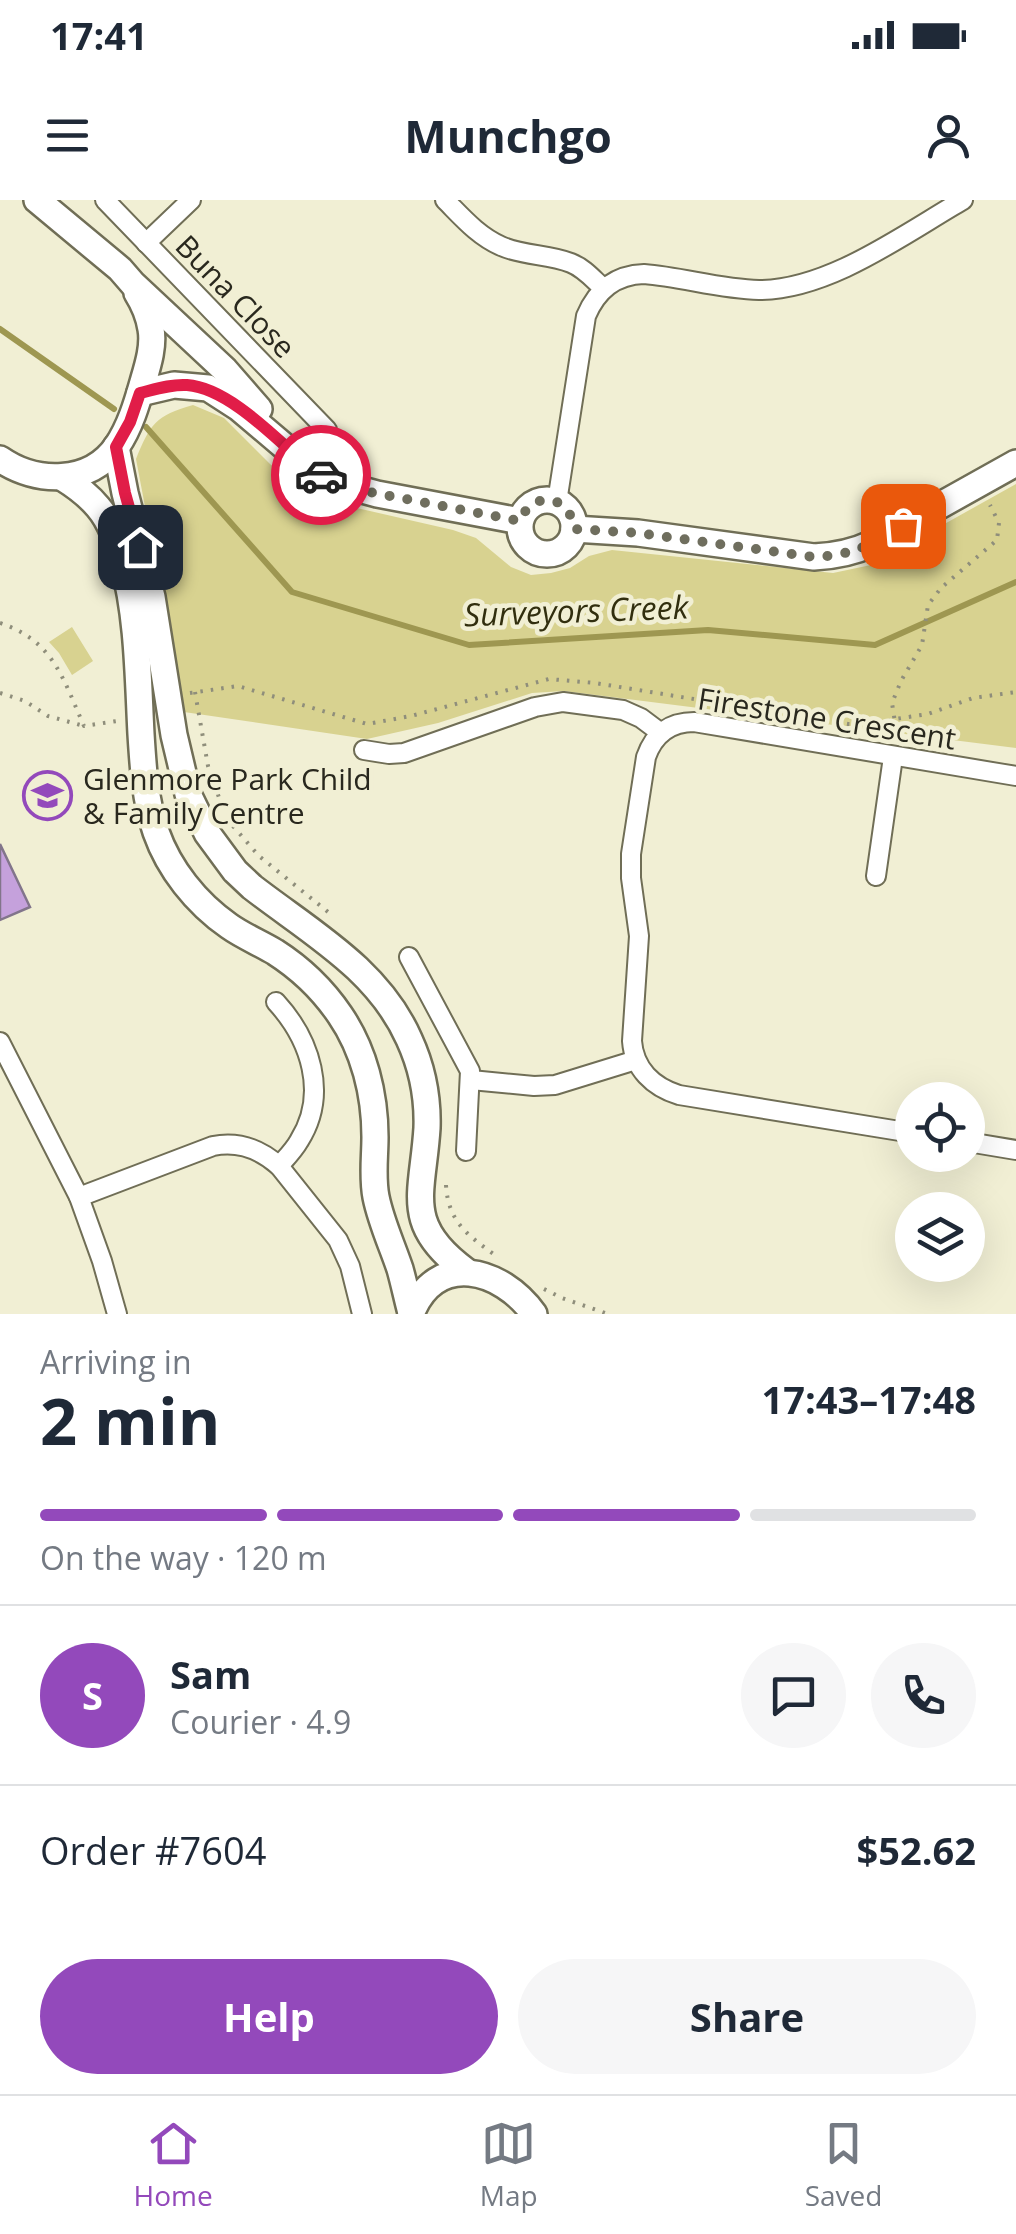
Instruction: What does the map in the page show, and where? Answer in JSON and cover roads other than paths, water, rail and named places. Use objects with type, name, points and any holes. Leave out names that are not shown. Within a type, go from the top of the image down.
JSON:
[{"type":"main road","points":[[37,200],[120,268],[225,370],[298,457]]},
{"type":"main road","points":[[4,465],[63,478],[101,462],[116,447],[130,422],[149,360],[152,331],[133,284]]},
{"type":"main road","points":[[140,393],[174,385],[208,388],[328,479],[359,490],[520,521]]},
{"type":"main road","points":[[116,447],[152,597],[181,772],[207,834],[252,886],[363,972],[385,997],[417,1058],[427,1109],[419,1192],[423,1220],[439,1247],[466,1271],[498,1281],[534,1312]]},
{"type":"main road","points":[[574,529],[638,533],[814,557],[836,556],[872,544],[1016,462]]},
{"type":"main road","points":[[63,478],[98,506],[116,538],[129,586],[147,800],[160,844],[196,898],[221,920],[302,973],[325,995],[352,1036],[372,1098],[375,1193],[380,1217],[411,1314]]},
{"type":"main road","points":[[558,502],[570,513],[572,538],[560,551],[543,554],[527,546],[520,521],[534,503],[558,502]]},
{"type":"main road","points":[[411,1314],[420,1296],[435,1283],[466,1271]]},
{"type":"street","name":"Buna Close","points":[[105,200],[327,430]]},
{"type":"street","points":[[146,243],[191,200]]},
{"type":"street","points":[[444,200],[491,242],[518,253],[571,263],[603,288]]},
{"type":"street","points":[[558,502],[586,316],[603,288],[621,278],[644,274],[745,289],[804,284],[848,267],[964,200]]},
{"type":"street","points":[[364,750],[404,753],[535,708],[564,702],[623,710],[661,732]]},
{"type":"street","name":"Firestone Crescent","points":[[636,1060],[632,1041],[639,936],[631,854],[646,756],[661,732],[675,724],[694,722],[1016,776]]},
{"type":"street","points":[[876,876],[893,757]]},
{"type":"street","points":[[409,957],[465,1058],[470,1080],[466,1151]]},
{"type":"street","points":[[276,1002],[298,1028],[312,1068],[314,1089],[304,1131],[280,1166]]},
{"type":"street","points":[[0,1042],[78,1197],[117,1314]]},
{"type":"street","points":[[470,1080],[556,1085],[636,1060],[655,1085],[679,1095],[895,1130]]},
{"type":"street","points":[[78,1197],[204,1148],[221,1144],[252,1148],[280,1166],[338,1240],[350,1266],[362,1314]]},
{"type":"street","points":[[985,1145],[1016,1150]]},
{"type":"waterway","name":"Surveyors Creek","points":[[0,329],[114,409]]},
{"type":"waterway","name":"Surveyors Creek","points":[[146,427],[292,592],[469,645],[708,630],[875,645],[1016,582]]},
{"type":"place","name":"Glenmore Park Child & Family Centre","points":[[48,795]]}]
